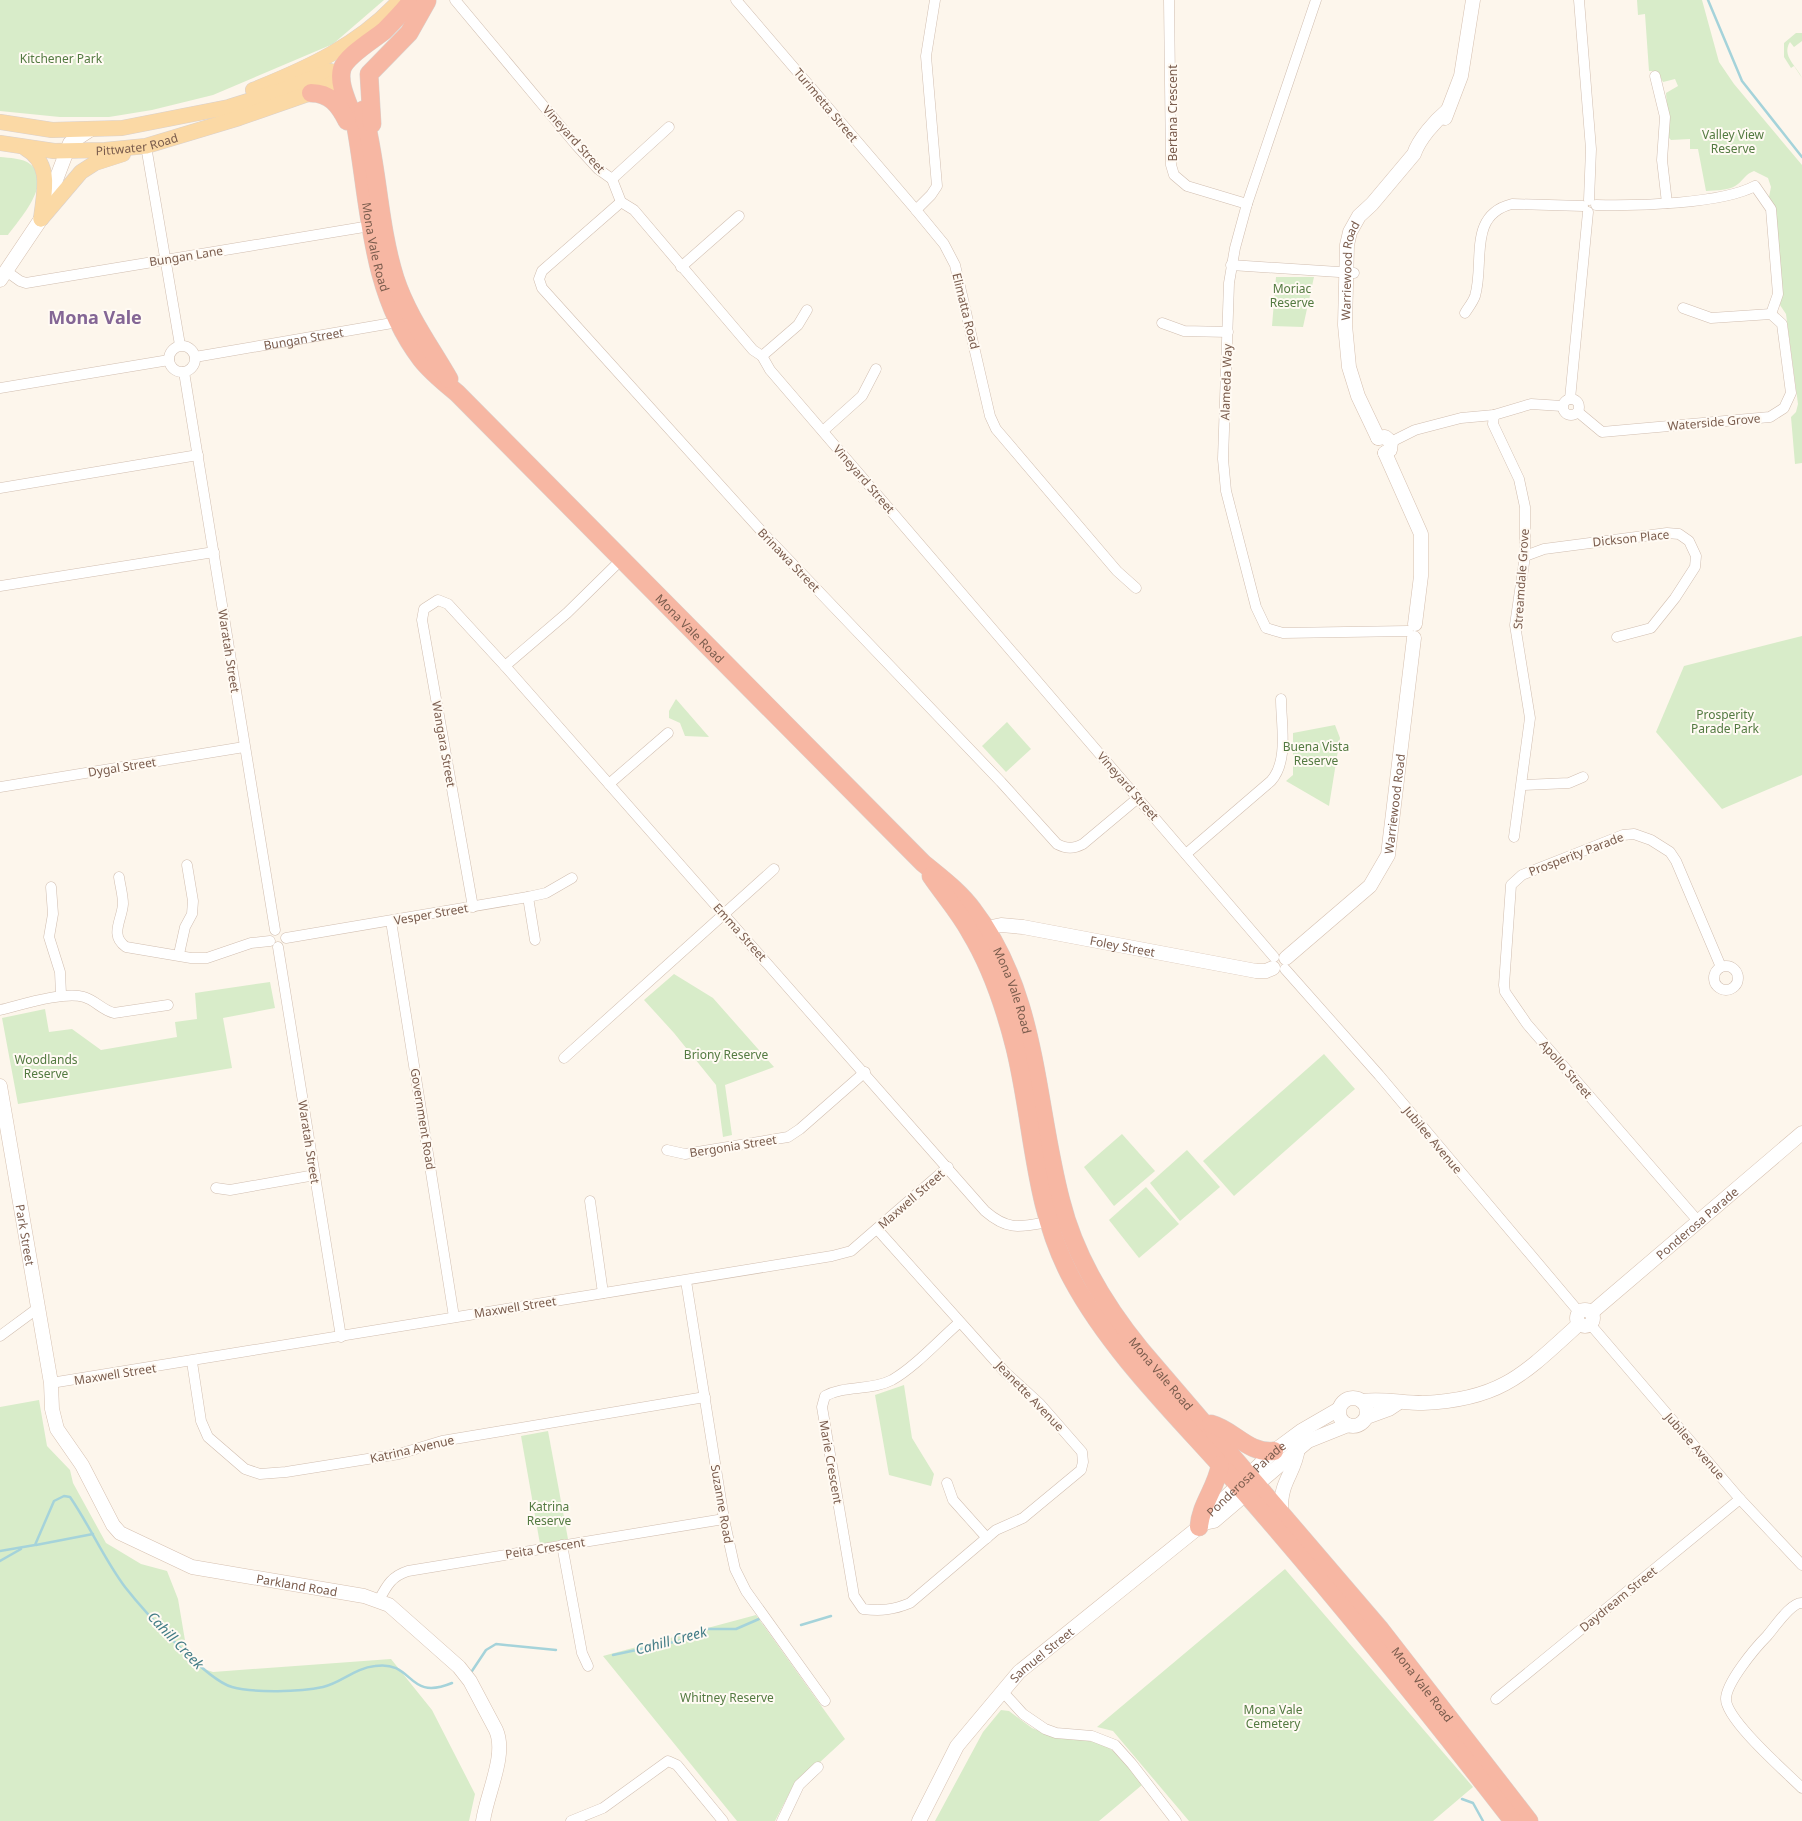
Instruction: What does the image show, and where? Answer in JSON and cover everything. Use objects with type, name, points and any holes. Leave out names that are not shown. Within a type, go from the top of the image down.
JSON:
[{"type":"highway","name":"Pittwater Road","points":[[343,76],[388,45],[422,0]]},
{"type":"highway","points":[[365,145],[369,74],[409,33],[422,0]]},
{"type":"highway","name":"Mona Vale Road","points":[[343,76],[353,114],[365,145],[405,320]]},
{"type":"highway","points":[[311,93],[325,95],[336,102],[365,145]]},
{"type":"highway","name":"Mona Vale Road","points":[[365,145],[370,226],[381,278],[405,320],[457,393],[923,864],[978,930],[1012,978],[1025,1018],[1058,1190],[1071,1231],[1088,1272],[1128,1335],[1204,1422],[1248,1484],[1513,1821]]},
{"type":"highway","name":"Mona Vale Road","points":[[978,930],[1002,1000],[1015,1049],[1041,1197],[1048,1222],[1071,1278],[1092,1314],[1144,1378],[1220,1465],[1248,1484],[1281,1511],[1380,1629],[1530,1821]]},
{"type":"highway","points":[[1058,1190],[1053,1204],[1053,1216],[1048,1222],[1058,1228],[1074,1257],[1088,1272]]},
{"type":"highway","points":[[1204,1422],[1216,1426],[1253,1448],[1264,1452],[1274,1450]]},
{"type":"highway","points":[[1202,1525],[1200,1515],[1214,1488],[1220,1465]]},
{"type":"main road","name":"Pittwater Road","points":[[188,115],[294,74],[328,58],[371,28],[400,0]]},
{"type":"main road","name":"Pittwater Road","points":[[0,122],[52,130],[122,128],[229,107],[283,90],[330,71],[343,76]]},
{"type":"main road","name":"Pittwater Road","points":[[0,143],[25,148],[67,150],[146,146],[239,118],[311,93],[343,76]]},
{"type":"main road","points":[[41,219],[72,180],[86,168],[146,146]]},
{"type":"main road","points":[[25,148],[39,157],[43,166],[45,184],[41,219]]},
{"type":"street","name":"Turimetta Street","points":[[736,0],[916,210]]},
{"type":"street","points":[[916,210],[931,196],[936,186],[926,56],[935,0]]},
{"type":"street","name":"Bertana Crescent","points":[[1170,0],[1171,165],[1174,175],[1187,186],[1247,204]]},
{"type":"street","name":"Alameda Way","points":[[1316,0],[1247,204],[1231,266],[1223,459],[1226,491],[1254,598],[1263,624],[1271,631],[1283,633],[1412,631]]},
{"type":"street","points":[[1570,398],[1589,206],[1591,149],[1579,0]]},
{"type":"street","name":"Vineyard Street","points":[[455,1],[577,146],[598,169],[612,179],[621,202],[634,210],[753,350],[762,356],[770,370],[1280,963]]},
{"type":"street","name":"Warriewood Road","points":[[1280,963],[1370,886],[1388,855],[1412,631],[1422,576],[1421,534],[1384,445],[1355,388],[1349,367],[1350,232],[1359,216],[1372,204],[1414,154],[1421,140],[1447,111],[1461,76],[1470,3]]},
{"type":"street","points":[[1655,76],[1664,117],[1662,160],[1667,203]]},
{"type":"street","points":[[612,179],[669,128]]},
{"type":"street","points":[[3,276],[41,219],[67,150],[73,140],[90,130]]},
{"type":"street","points":[[146,146],[167,259],[180,346]]},
{"type":"street","points":[[1465,313],[1474,297],[1483,224],[1501,207],[1512,204],[1589,206],[1667,203],[1741,193],[1755,186],[1771,209],[1778,294],[1771,314],[1711,318],[1683,308]]},
{"type":"street","name":"Brinawa Street","points":[[621,202],[542,271],[539,279],[542,288],[764,534],[1058,844],[1065,848],[1075,848],[1083,844],[1138,798]]},
{"type":"street","name":"Elimatta Road","points":[[916,210],[944,244],[955,265],[990,416],[996,429],[1105,558],[1136,588]]},
{"type":"street","points":[[681,267],[739,216]]},
{"type":"street","name":"Bungan Lane","points":[[3,276],[26,283],[370,226]]},
{"type":"street","points":[[1231,266],[1350,273]]},
{"type":"street","points":[[762,356],[798,325],[807,310]]},
{"type":"street","name":"Waterside Grove","points":[[1578,412],[1602,432],[1770,417],[1784,408],[1791,393],[1782,324],[1771,314]]},
{"type":"street","name":"Bungan Street","points":[[195,357],[405,320]]},
{"type":"street","points":[[1162,323],[1184,331],[1228,332]]},
{"type":"street","points":[[180,346],[192,349],[195,357],[191,368],[184,372],[172,368],[169,360],[170,352],[180,346]]},
{"type":"street","points":[[0,388],[169,360]]},
{"type":"street","points":[[823,431],[862,396],[876,369]]},
{"type":"street","name":"Waratah Street","points":[[184,372],[275,930]]},
{"type":"street","points":[[1570,398],[1579,404],[1578,412],[1568,416],[1564,413],[1562,406],[1570,398]]},
{"type":"street","points":[[1384,445],[1415,430],[1460,418],[1494,415],[1530,404],[1562,406]]},
{"type":"street","name":"Streamdale Grove","points":[[1494,415],[1493,424],[1519,479],[1525,507],[1525,556],[1516,625],[1530,718],[1514,837]]},
{"type":"street","points":[[0,488],[198,456]]},
{"type":"street","name":"Dickson Place","points":[[1525,556],[1544,549],[1667,533],[1679,534],[1689,541],[1696,556],[1695,567],[1675,598],[1651,628],[1617,637]]},
{"type":"street","points":[[0,586],[214,552]]},
{"type":"street","points":[[505,666],[567,613],[622,559]]},
{"type":"street","name":"Wangara Street","points":[[448,604],[438,600],[428,605],[422,614],[422,620],[473,907]]},
{"type":"street","name":"Emma Street","points":[[448,604],[865,1072],[985,1211],[997,1221],[1019,1227],[1048,1222]]},
{"type":"street","points":[[1186,854],[1277,773],[1282,758],[1282,699]]},
{"type":"street","points":[[609,784],[668,733]]},
{"type":"street","name":"Dygal Street","points":[[0,788],[244,747]]},
{"type":"street","points":[[1522,785],[1569,783],[1582,778]]},
{"type":"street","name":"Prosperity Parade","points":[[1511,891],[1511,885],[1522,875],[1622,835],[1643,836],[1662,844],[1676,861],[1721,967]]},
{"type":"street","points":[[180,954],[185,927],[192,914],[193,901],[187,865]]},
{"type":"street","points":[[564,1058],[774,869]]},
{"type":"street","points":[[119,877],[123,903],[117,926],[117,935],[120,943],[133,949],[180,954],[190,958],[207,958],[252,943],[274,944],[285,943],[286,938],[281,930],[275,930],[270,936],[274,944]]},
{"type":"street","name":"Vesper Street","points":[[286,938],[528,897],[546,892],[572,878]]},
{"type":"street","points":[[51,887],[53,914],[48,937],[60,972],[62,994]]},
{"type":"street","name":"Apollo Street","points":[[1511,891],[1504,978],[1505,992],[1526,1024],[1698,1221]]},
{"type":"street","points":[[528,897],[535,940]]},
{"type":"street","name":"Government Road","points":[[391,921],[454,1317]]},
{"type":"street","name":"Foley Street","points":[[978,930],[1002,925],[1023,927],[1256,971],[1266,971],[1280,963]]},
{"type":"street","name":"Waratah Street","points":[[274,944],[315,1175],[341,1337]]},
{"type":"street","name":"Jubilee Avenue","points":[[1280,963],[1379,1074],[1457,1169],[1740,1498],[1802,1565]]},
{"type":"street","points":[[0,1010],[62,994],[86,997],[105,1011],[114,1013],[168,1005]]},
{"type":"street","name":"Bergonia Street","points":[[667,1150],[685,1154],[788,1137],[800,1129],[865,1072]]},
{"type":"street","name":"Park Street","points":[[0,1086],[51,1383]]},
{"type":"street","name":"Ponderosa Parade","points":[[1362,1400],[1387,1399],[1398,1403],[1463,1399],[1492,1391],[1530,1368],[1585,1318],[1802,1133]]},
{"type":"street","name":"Maxwell Street","points":[[51,1383],[192,1362],[454,1317],[832,1256],[852,1251],[948,1167]]},
{"type":"street","points":[[216,1188],[230,1190],[315,1175]]},
{"type":"street","points":[[590,1201],[603,1293]]},
{"type":"street","name":"Jeanette Avenue","points":[[854,1596],[863,1609],[879,1611],[894,1609],[910,1603],[996,1530],[1023,1518],[1080,1470],[1083,1462],[1082,1452],[1040,1404],[1005,1372],[877,1228]]},
{"type":"street","name":"Suzanne Road","points":[[686,1281],[724,1519],[734,1569],[746,1591],[825,1701]]},
{"type":"street","points":[[0,1336],[38,1308]]},
{"type":"street","name":"Marie Crescent","points":[[854,1596],[822,1408],[825,1396],[835,1390],[869,1388],[892,1380],[960,1322]]},
{"type":"street","name":"Katrina Avenue","points":[[192,1362],[201,1421],[208,1437],[245,1469],[260,1474],[286,1472],[399,1454],[442,1441],[705,1398]]},
{"type":"street","name":"Parkland Road","points":[[51,1383],[52,1409],[56,1429],[82,1465],[112,1525],[120,1532],[192,1567],[379,1600],[389,1605],[462,1671],[500,1739],[500,1754],[483,1821]]},
{"type":"street","points":[[1348,1399],[1362,1400],[1367,1408],[1367,1417],[1358,1426],[1348,1426],[1340,1419],[1339,1409],[1348,1399]]},
{"type":"street","name":"Ponderosa Parade","points":[[1367,1417],[1389,1409],[1398,1403]]},
{"type":"street","name":"Ponderosa Parade","points":[[1248,1484],[1274,1450],[1301,1431],[1339,1409]]},
{"type":"street","name":"Ponderosa Parade","points":[[1202,1525],[1208,1514],[1298,1448],[1318,1435],[1348,1426]]},
{"type":"street","points":[[1281,1511],[1283,1484],[1297,1460],[1298,1448]]},
{"type":"street","points":[[947,1483],[953,1500],[987,1538]]},
{"type":"street","name":"Daydream Street","points":[[1496,1699],[1740,1498]]},
{"type":"street","name":"Peita Crescent","points":[[379,1600],[389,1581],[398,1574],[408,1570],[724,1519]]},
{"type":"street","name":"Samuel Street","points":[[919,1821],[957,1746],[1026,1666],[1202,1525]]},
{"type":"street","points":[[562,1545],[582,1653],[588,1666]]},
{"type":"street","points":[[1802,1603],[1796,1603],[1760,1644],[1731,1684],[1726,1699],[1729,1711],[1739,1724],[1802,1788]]},
{"type":"street","points":[[1003,1692],[1023,1714],[1045,1729],[1056,1733],[1092,1736],[1115,1745],[1176,1821]]},
{"type":"street","points":[[571,1821],[589,1818],[668,1761],[677,1765],[723,1821]]},
{"type":"street","points":[[782,1821],[799,1785],[818,1767]]},
{"type":"green space","name":"Kitchener Park","points":[[0,0],[384,0],[333,44],[213,95],[152,110],[109,117],[60,117],[0,111]]},
{"type":"green space","name":"Valley View Reserve","points":[[1637,0],[1702,0],[1719,62],[1734,84],[1802,165],[1802,463],[1795,464],[1791,417],[1796,412],[1798,404],[1786,314],[1780,305],[1782,289],[1774,206],[1769,197],[1771,187],[1768,178],[1754,171],[1731,188],[1706,191],[1698,149],[1690,149],[1690,139],[1671,140],[1669,138],[1666,93],[1678,86],[1675,79],[1663,82],[1657,71],[1649,71],[1645,14],[1638,15]]},
{"type":"green space","points":[[1796,33],[1802,33],[1802,41],[1794,47],[1790,42],[1787,52],[1802,78],[1794,66],[1791,68],[1784,57],[1784,43]]},
{"type":"green space","points":[[0,157],[27,162],[36,172],[38,181],[32,201],[8,235],[0,235]]},
{"type":"green space","name":"Moriac Reserve","points":[[1276,277],[1314,277],[1303,327],[1272,326]]},
{"type":"green space","name":"Prosperity Parade Park","points":[[1802,636],[1802,775],[1722,809],[1656,732],[1684,666]]},
{"type":"green space","points":[[676,699],[709,737],[685,736],[680,723],[669,718],[669,711]]},
{"type":"green space","points":[[1007,722],[1031,749],[1006,772],[982,746]]},
{"type":"green space","name":"Buena Vista Reserve","points":[[1335,725],[1340,738],[1329,806],[1286,781],[1293,775],[1293,733]]},
{"type":"green space","name":"Briony Reserve","points":[[674,974],[713,998],[774,1067],[725,1085],[732,1135],[723,1137],[716,1085],[674,1033],[644,1000]]},
{"type":"green space","name":"Woodlands Reserve","points":[[270,982],[275,1008],[223,1018],[232,1068],[18,1104],[2,1018],[45,1009],[49,1032],[72,1029],[101,1050],[177,1037],[175,1022],[197,1019],[195,993]]},
{"type":"green space","points":[[1324,1054],[1355,1089],[1234,1196],[1203,1161]]},
{"type":"green space","points":[[1122,1134],[1155,1171],[1114,1206],[1084,1167]]},
{"type":"green space","points":[[1187,1150],[1220,1187],[1180,1221],[1150,1183]]},
{"type":"green space","points":[[1146,1187],[1179,1224],[1139,1258],[1109,1220]]},
{"type":"green space","points":[[904,1385],[912,1438],[934,1474],[931,1486],[889,1475],[875,1395]]},
{"type":"green space","points":[[39,1400],[47,1446],[70,1470],[73,1483],[106,1543],[141,1564],[167,1571],[178,1599],[189,1664],[213,1672],[391,1659],[432,1710],[475,1794],[469,1821],[0,1821],[0,1407]]},
{"type":"green space","name":"Katrina Reserve","points":[[548,1431],[568,1539],[540,1544],[521,1436]]},
{"type":"green space","name":"Mona Vale Cemetery","points":[[1285,1569],[1473,1787],[1433,1821],[1189,1821],[1113,1731],[1097,1727]]},
{"type":"green space","name":"Whitney Reserve","points":[[756,1615],[845,1739],[792,1788],[775,1821],[737,1821],[603,1656]]},
{"type":"green space","points":[[1001,1710],[1009,1711],[1032,1728],[1049,1735],[1102,1743],[1120,1756],[1142,1785],[1099,1821],[935,1821],[983,1732]]},
{"type":"waterway","points":[[1708,0],[1742,81],[1802,157]]},
{"type":"waterway","name":"Cahill Creek","points":[[0,1551],[35,1545],[54,1501],[64,1496],[70,1497],[125,1587],[191,1658],[221,1682],[241,1689],[302,1690],[330,1685],[368,1667],[388,1666],[397,1669],[426,1688],[452,1683]]},
{"type":"waterway","points":[[36,1545],[93,1534]]},
{"type":"waterway","points":[[0,1561],[21,1549]]},
{"type":"waterway","name":"Cahill Creek","points":[[801,1625],[831,1616]]},
{"type":"waterway","name":"Cahill Creek","points":[[613,1655],[683,1640],[706,1629],[736,1629],[759,1619]]},
{"type":"waterway","name":"Cahill Creek","points":[[472,1671],[486,1650],[496,1644],[556,1650]]},
{"type":"waterway","points":[[1462,1799],[1473,1803],[1483,1821]]},
{"type":"district","name":"Mona Vale","points":[[95,317]]}]
